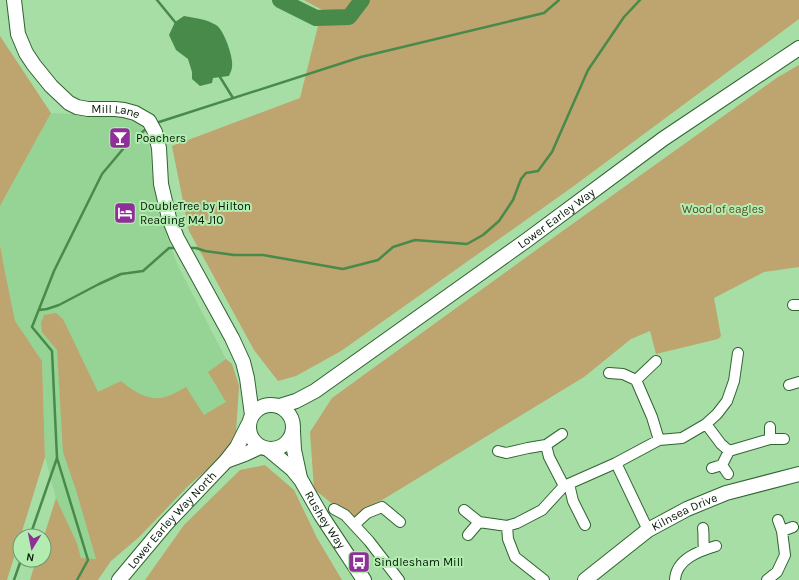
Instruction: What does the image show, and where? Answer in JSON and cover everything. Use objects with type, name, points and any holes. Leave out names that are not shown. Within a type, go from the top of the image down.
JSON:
[{"type":"main road","name":"Mill Lane","points":[[14,0],[18,34],[22,44],[34,65],[51,86],[69,103],[77,107],[88,109],[115,109],[135,113],[152,127],[159,148],[162,184],[169,218],[181,244],[244,362],[247,378],[250,420]]},
{"type":"main road","name":"Lower Earley Way","points":[[274,406],[296,401],[315,391],[528,240],[662,139],[799,48]]},
{"type":"main road","name":"Mill Lane","points":[[247,378],[256,392],[274,406]]},
{"type":"main road","name":"Lower Earley Way","points":[[293,426],[315,391]]},
{"type":"main road","points":[[262,406],[274,406],[285,410],[290,415],[293,426],[288,441],[284,445],[274,449],[264,448],[255,443],[251,438],[249,432],[250,420],[256,410],[262,406]]},
{"type":"main road","name":"Lower Earley Way North","points":[[119,580],[166,524],[226,461],[237,447],[250,420]]},
{"type":"main road","name":"Rushey Way","points":[[293,426],[294,450],[301,480]]},
{"type":"main road","name":"Lower Earley Way North","points":[[226,461],[264,448]]},
{"type":"main road","name":"Rushey Way","points":[[264,448],[292,469],[301,480],[321,515],[364,580]]},
{"type":"main road","name":"Kilnsea Drive","points":[[585,580],[648,530],[687,509],[726,493],[799,474]]},
{"type":"street","points":[[464,510],[479,522],[507,526],[517,523],[542,510],[566,485],[616,463],[659,440],[682,438],[706,424],[717,414],[727,401],[734,381],[738,353]]},
{"type":"street","points":[[636,380],[656,361]]},
{"type":"street","points":[[609,373],[623,374],[636,380],[652,416],[659,440]]},
{"type":"street","points":[[788,385],[799,382]]},
{"type":"street","points":[[706,424],[721,444],[729,451]]},
{"type":"street","points":[[770,427],[770,439]]},
{"type":"street","points":[[498,451],[506,454],[546,445],[562,434]]},
{"type":"street","points":[[729,451],[770,439],[784,439]]},
{"type":"street","points":[[546,445],[549,456],[566,485],[585,526]]},
{"type":"street","points":[[712,468],[725,469],[729,451]]},
{"type":"street","points":[[616,463],[648,530]]},
{"type":"street","points":[[354,525],[367,513],[382,507],[400,522]]},
{"type":"street","points":[[334,509],[345,515],[369,541],[399,580]]},
{"type":"street","points":[[768,580],[776,572],[785,555],[782,531],[778,520]]},
{"type":"street","points":[[468,535],[479,522]]},
{"type":"street","points":[[507,526],[508,539],[515,557],[539,579]]},
{"type":"street","points":[[782,531],[794,527]]},
{"type":"street","points":[[703,528],[704,536],[702,541],[704,549]]},
{"type":"street","points":[[674,580],[679,567],[689,556],[704,549],[716,546]]},
{"type":"shaded area","points":[[184,16],[208,21],[216,25],[222,32],[228,44],[232,63],[229,76],[213,78],[212,83],[200,86],[192,79],[192,72],[188,59],[176,50],[169,35],[175,22]]},
{"type":"shaded area","points":[[51,113],[117,116],[125,118],[141,126],[149,142],[152,173],[167,237],[178,266],[226,359],[232,364],[239,386],[236,431],[212,465],[189,485],[139,537],[111,561],[81,558],[77,543],[56,498],[45,457],[42,361],[15,322],[0,245],[0,206]]},
{"type":"green space","points":[[304,0],[799,0],[799,19],[571,188],[341,351],[296,376],[278,381],[254,350],[189,231],[172,146],[300,98],[322,10]]},
{"type":"green space","points":[[0,36],[51,113],[0,206]]},
{"type":"green space","name":"Wood of eagles","points":[[799,65],[799,267],[764,272],[714,298],[721,336],[718,339],[656,354],[650,331],[631,339],[584,377],[351,519],[314,489],[310,432],[332,398],[778,77]]},
{"type":"green space","points":[[0,245],[15,321],[42,361],[45,457],[23,528],[12,528],[12,564],[7,580],[0,580]]},
{"type":"green space","points":[[56,313],[63,319],[98,392],[121,381],[136,392],[153,398],[168,396],[186,387],[204,415],[226,402],[208,372],[226,359],[232,364],[239,386],[236,431],[228,448],[212,465],[189,485],[139,537],[111,561],[98,580],[30,580],[34,568],[52,568],[52,528],[47,528],[56,498],[77,543],[81,558],[96,559],[76,490],[63,452],[57,350],[42,332],[41,323],[44,315]]},
{"type":"green space","points":[[265,465],[294,490],[317,538],[342,580],[145,580],[184,525],[240,470]]},
{"type":"waterway","points":[[157,0],[175,22]]},
{"type":"waterway","points":[[280,0],[316,18],[349,17],[362,0]]},
{"type":"waterway","points":[[156,123],[361,57],[544,13],[559,0]]},
{"type":"waterway","points":[[189,248],[234,255],[263,255],[343,269],[378,260],[393,247],[415,240],[467,244],[483,235],[499,221],[513,200],[521,179],[526,173],[538,171],[552,152],[588,70],[624,17],[640,0]]},
{"type":"waterway","points":[[220,77],[233,98]]},
{"type":"waterway","points":[[139,135],[147,128]]},
{"type":"waterway","points":[[77,580],[88,560],[57,458],[52,351],[32,327],[54,271],[102,174],[123,149]]},
{"type":"waterway","points":[[39,310],[59,305],[121,274],[143,271],[169,248],[178,248]]},
{"type":"waterway","points":[[33,528],[57,458]]},
{"type":"waterway","points":[[14,580],[18,568]]},
{"type":"place","name":"Poachers","points":[[120,138]]},
{"type":"place","name":"DoubleTree by Hilton Reading M4 J10","points":[[125,213]]},
{"type":"place","name":"Sindlesham Mill","points":[[359,562]]}]
